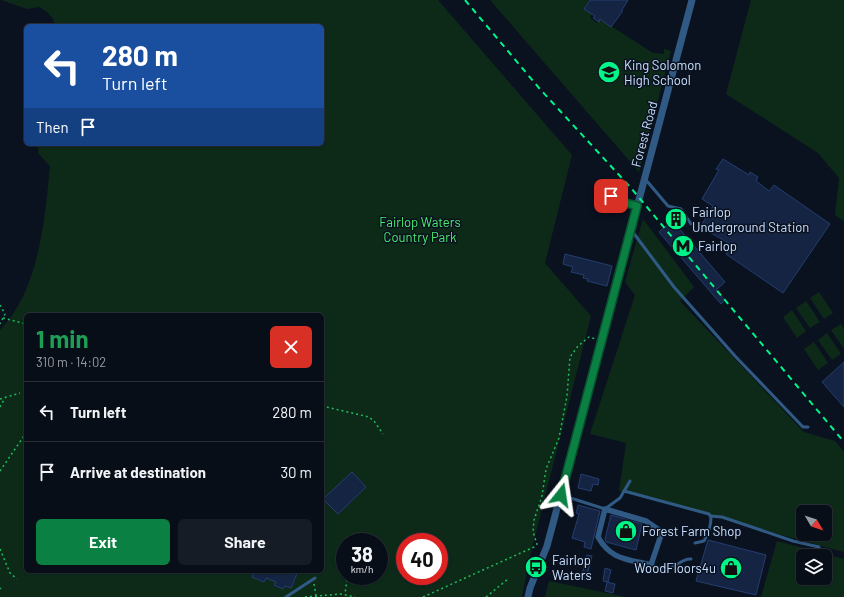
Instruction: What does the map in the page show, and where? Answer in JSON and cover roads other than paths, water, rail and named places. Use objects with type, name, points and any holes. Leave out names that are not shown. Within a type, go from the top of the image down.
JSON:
[{"type":"street","name":"Forest Road","points":[[528,597],[530,588],[547,546],[692,0]]},
{"type":"street","points":[[605,509],[646,521],[662,532],[652,565],[619,558],[605,549],[598,537],[605,509]]},
{"type":"lane","points":[[644,178],[668,206],[680,209],[692,224]]},
{"type":"lane","points":[[611,196],[612,199],[637,206]]},
{"type":"lane","points":[[631,229],[674,287],[735,356],[803,427],[808,427]]},
{"type":"lane","points":[[561,495],[605,509],[620,498],[630,481]]},
{"type":"lane","points":[[624,491],[710,516],[722,516],[793,541],[819,548]]},
{"type":"lane","points":[[696,543],[704,541],[707,536],[711,521],[710,516]]},
{"type":"lane","points":[[652,565],[666,570],[676,567],[684,560],[691,559]]},
{"type":"lane","points":[[286,597],[313,579]]},
{"type":"railway","points":[[465,0],[539,88],[631,188],[844,442]]},
{"type":"place","name":"King Solomon High School","points":[[609,72]]},
{"type":"place","name":"Fairlop Underground Station","points":[[676,219]]},
{"type":"place","name":"Fairlop","points":[[683,246]]},
{"type":"place","name":"Forest Farm Shop","points":[[626,531]]},
{"type":"place","name":"Fairlop Waters","points":[[536,567]]},
{"type":"place","name":"WoodFloors4u","points":[[731,568]]},
{"type":"park label","name":"Fairlop Waters Country Park","points":[[420,230]]}]
